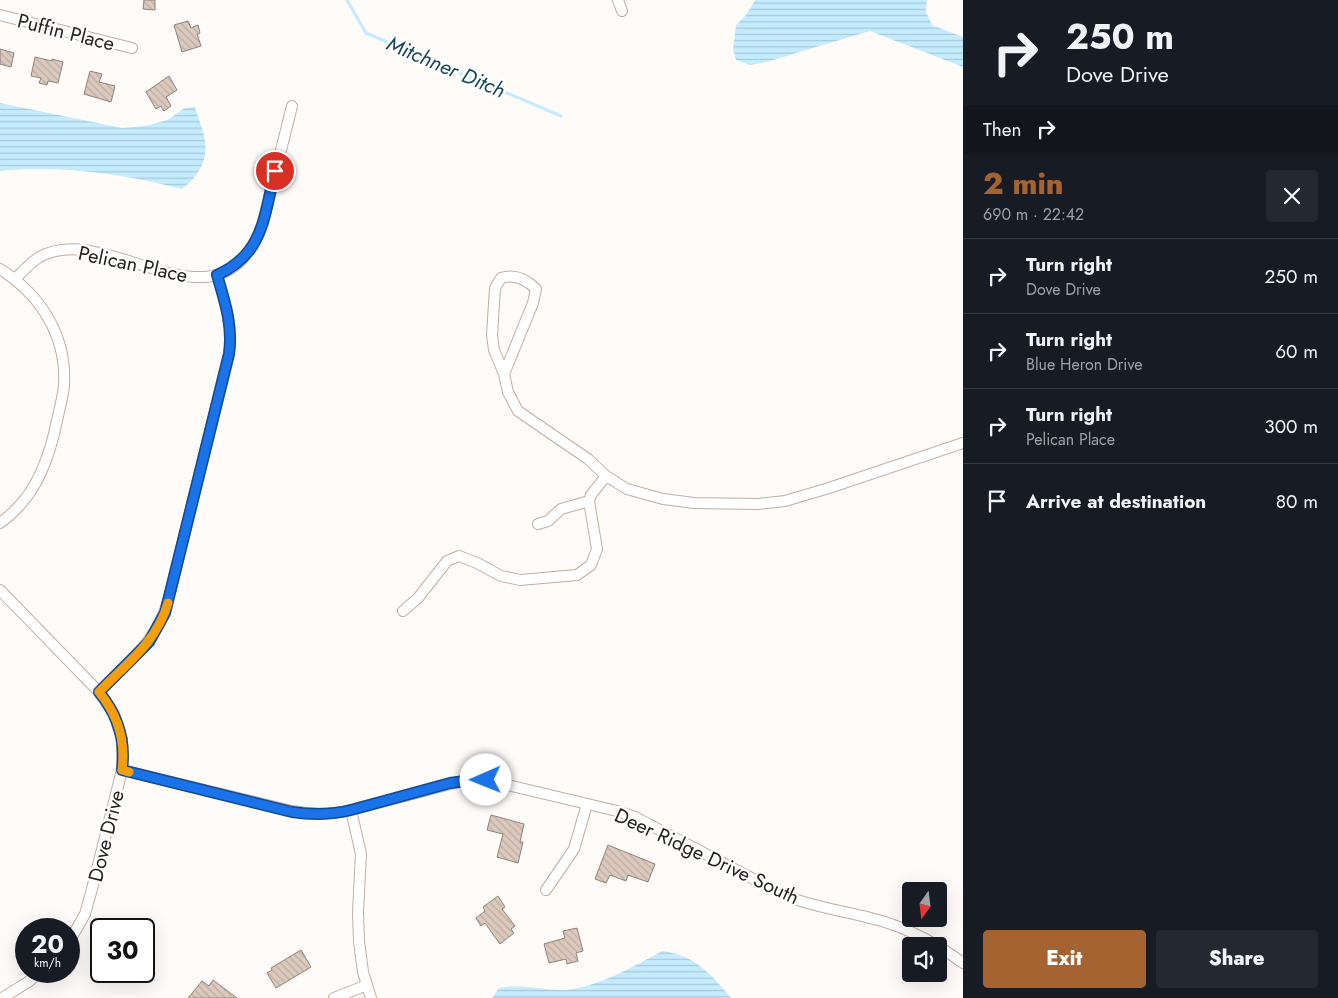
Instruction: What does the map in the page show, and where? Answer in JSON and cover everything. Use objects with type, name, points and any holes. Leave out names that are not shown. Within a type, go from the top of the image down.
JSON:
[{"type":"street","points":[[618,0],[622,11]]},
{"type":"street","name":"Puffin Place","points":[[0,15],[132,48]]},
{"type":"street","name":"Pelican Place","points":[[16,279],[38,258],[56,251],[69,250],[96,253],[183,276],[202,278],[217,275],[238,263],[250,251],[263,222],[292,106]]},
{"type":"street","points":[[0,269],[16,279],[34,297],[52,324],[61,348],[64,386],[49,452],[42,472],[26,500],[0,523]]},
{"type":"street","points":[[99,692],[149,642],[162,620],[168,601],[229,354],[230,322],[217,275]]},
{"type":"street","points":[[504,374],[533,303],[536,289],[529,282],[512,276],[501,278],[495,288],[492,336],[494,350],[504,374],[508,392],[518,411],[588,459],[606,476],[628,489],[663,499],[694,503],[758,504],[785,501],[963,443]]},
{"type":"street","points":[[403,611],[418,598],[447,561],[459,556],[502,576],[520,580],[577,575],[591,566],[597,549],[590,501],[591,495],[606,476]]},
{"type":"street","points":[[538,524],[548,521],[561,509],[590,501]]},
{"type":"street","name":"Dove Drive","points":[[0,590],[99,692],[118,723],[123,747],[122,770],[89,902],[80,925]]},
{"type":"street","name":"Deer Ridge Drive South","points":[[122,770],[303,814],[324,815],[351,810],[450,783],[473,780],[495,782],[617,811],[645,822],[793,899],[887,922],[906,929],[932,942],[963,963]]},
{"type":"street","points":[[546,890],[574,849],[587,804]]},
{"type":"street","points":[[351,810],[361,854],[358,912],[359,941],[363,972],[371,998]]},
{"type":"street","points":[[1,998],[26,983]]},
{"type":"street","points":[[334,998],[367,985]]},
{"type":"water","points":[[755,0],[927,0],[926,12],[932,25],[963,37],[963,67],[870,31],[750,65],[736,60],[733,50],[736,25],[746,15]]},
{"type":"water","points":[[0,103],[122,128],[145,126],[167,120],[185,108],[195,107],[204,138],[205,156],[197,174],[182,189],[92,172],[46,169],[0,171]]},
{"type":"water","points":[[662,951],[674,953],[693,961],[709,974],[731,998],[492,998],[499,988],[523,987],[565,990],[589,985],[615,975]]},
{"type":"building","points":[[144,0],[155,0],[155,10],[143,9]]},
{"type":"building","points":[[188,21],[191,28],[198,25],[200,33],[197,34],[201,46],[182,52],[174,25]]},
{"type":"building","points":[[0,49],[14,53],[11,67],[0,64]]},
{"type":"building","points":[[35,57],[63,62],[58,83],[48,81],[47,85],[39,83],[41,78],[31,76]]},
{"type":"building","points":[[90,71],[102,74],[99,82],[115,86],[111,102],[84,94]]},
{"type":"building","points":[[169,76],[177,90],[166,97],[171,106],[164,111],[161,106],[156,109],[146,92]]},
{"type":"building","points":[[491,815],[524,824],[520,842],[523,842],[518,863],[497,857],[503,834],[487,830]]},
{"type":"building","points":[[608,845],[655,864],[648,882],[628,875],[626,881],[610,875],[606,883],[595,879]]},
{"type":"building","points":[[498,896],[505,907],[502,909],[515,926],[511,929],[514,933],[500,944],[485,923],[481,926],[476,918],[485,911],[483,907]]},
{"type":"building","points":[[577,928],[583,951],[576,953],[578,961],[567,964],[566,959],[549,963],[544,944],[565,938],[563,931]]},
{"type":"building","points":[[301,950],[311,967],[276,988],[267,973],[272,970],[271,968]]},
{"type":"building","points":[[213,980],[237,998],[188,998],[202,981],[209,986]]},
{"type":"waterway","name":"Mitchner Ditch","points":[[347,0],[366,33],[561,116]]},
{"type":"slow traffic","points":[[129,772],[122,770],[123,747],[118,723],[99,692],[149,642],[162,620],[168,603]]},
{"type":"route","points":[[275,171],[263,222],[254,245],[238,263],[217,275],[230,322],[231,338],[228,364],[165,613],[149,642],[99,692],[118,723],[123,747],[122,770],[292,812],[313,815],[351,810],[450,783],[486,780]]}]
